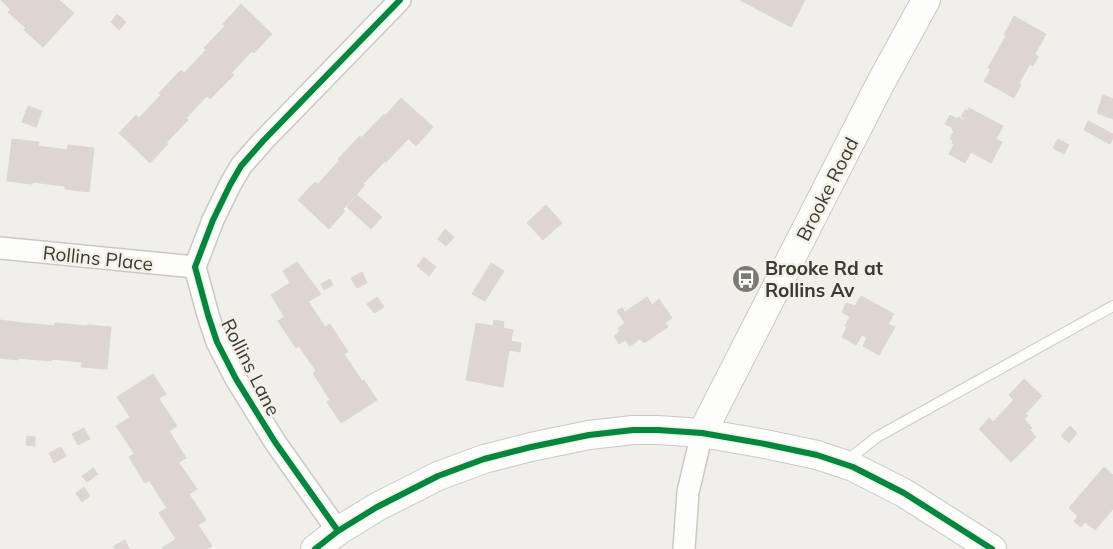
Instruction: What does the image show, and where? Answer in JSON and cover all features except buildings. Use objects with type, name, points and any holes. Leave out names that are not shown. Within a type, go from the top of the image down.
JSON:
[{"type":"street","points":[[195,267],[213,220],[241,166],[400,0]]},
{"type":"street","name":"Brooke Road","points":[[702,433],[875,95],[926,0]]},
{"type":"street","name":"Rollins Place","points":[[0,248],[195,267]]},
{"type":"street","name":"Rollins Lane","points":[[195,267],[217,342],[236,378],[274,442],[338,531]]},
{"type":"street","points":[[315,549],[338,531],[377,507],[438,476],[484,459],[531,447],[589,435],[633,430],[702,433],[817,455],[853,467],[904,493],[992,549]]},
{"type":"street","points":[[684,549],[688,492],[702,433]]},
{"type":"lane","points":[[842,464],[877,437],[1113,306]]},
{"type":"cycle path","points":[[338,531],[275,442],[236,379],[217,342],[195,267],[213,220],[241,166],[400,0]]},
{"type":"cycle path","points":[[315,549],[338,531],[377,507],[438,476],[484,459],[531,447],[589,435],[633,430],[702,433],[817,455],[853,467],[904,493],[992,549]]},
{"type":"place","name":"Brooke Rd at Rollins Av","points":[[746,279]]}]
